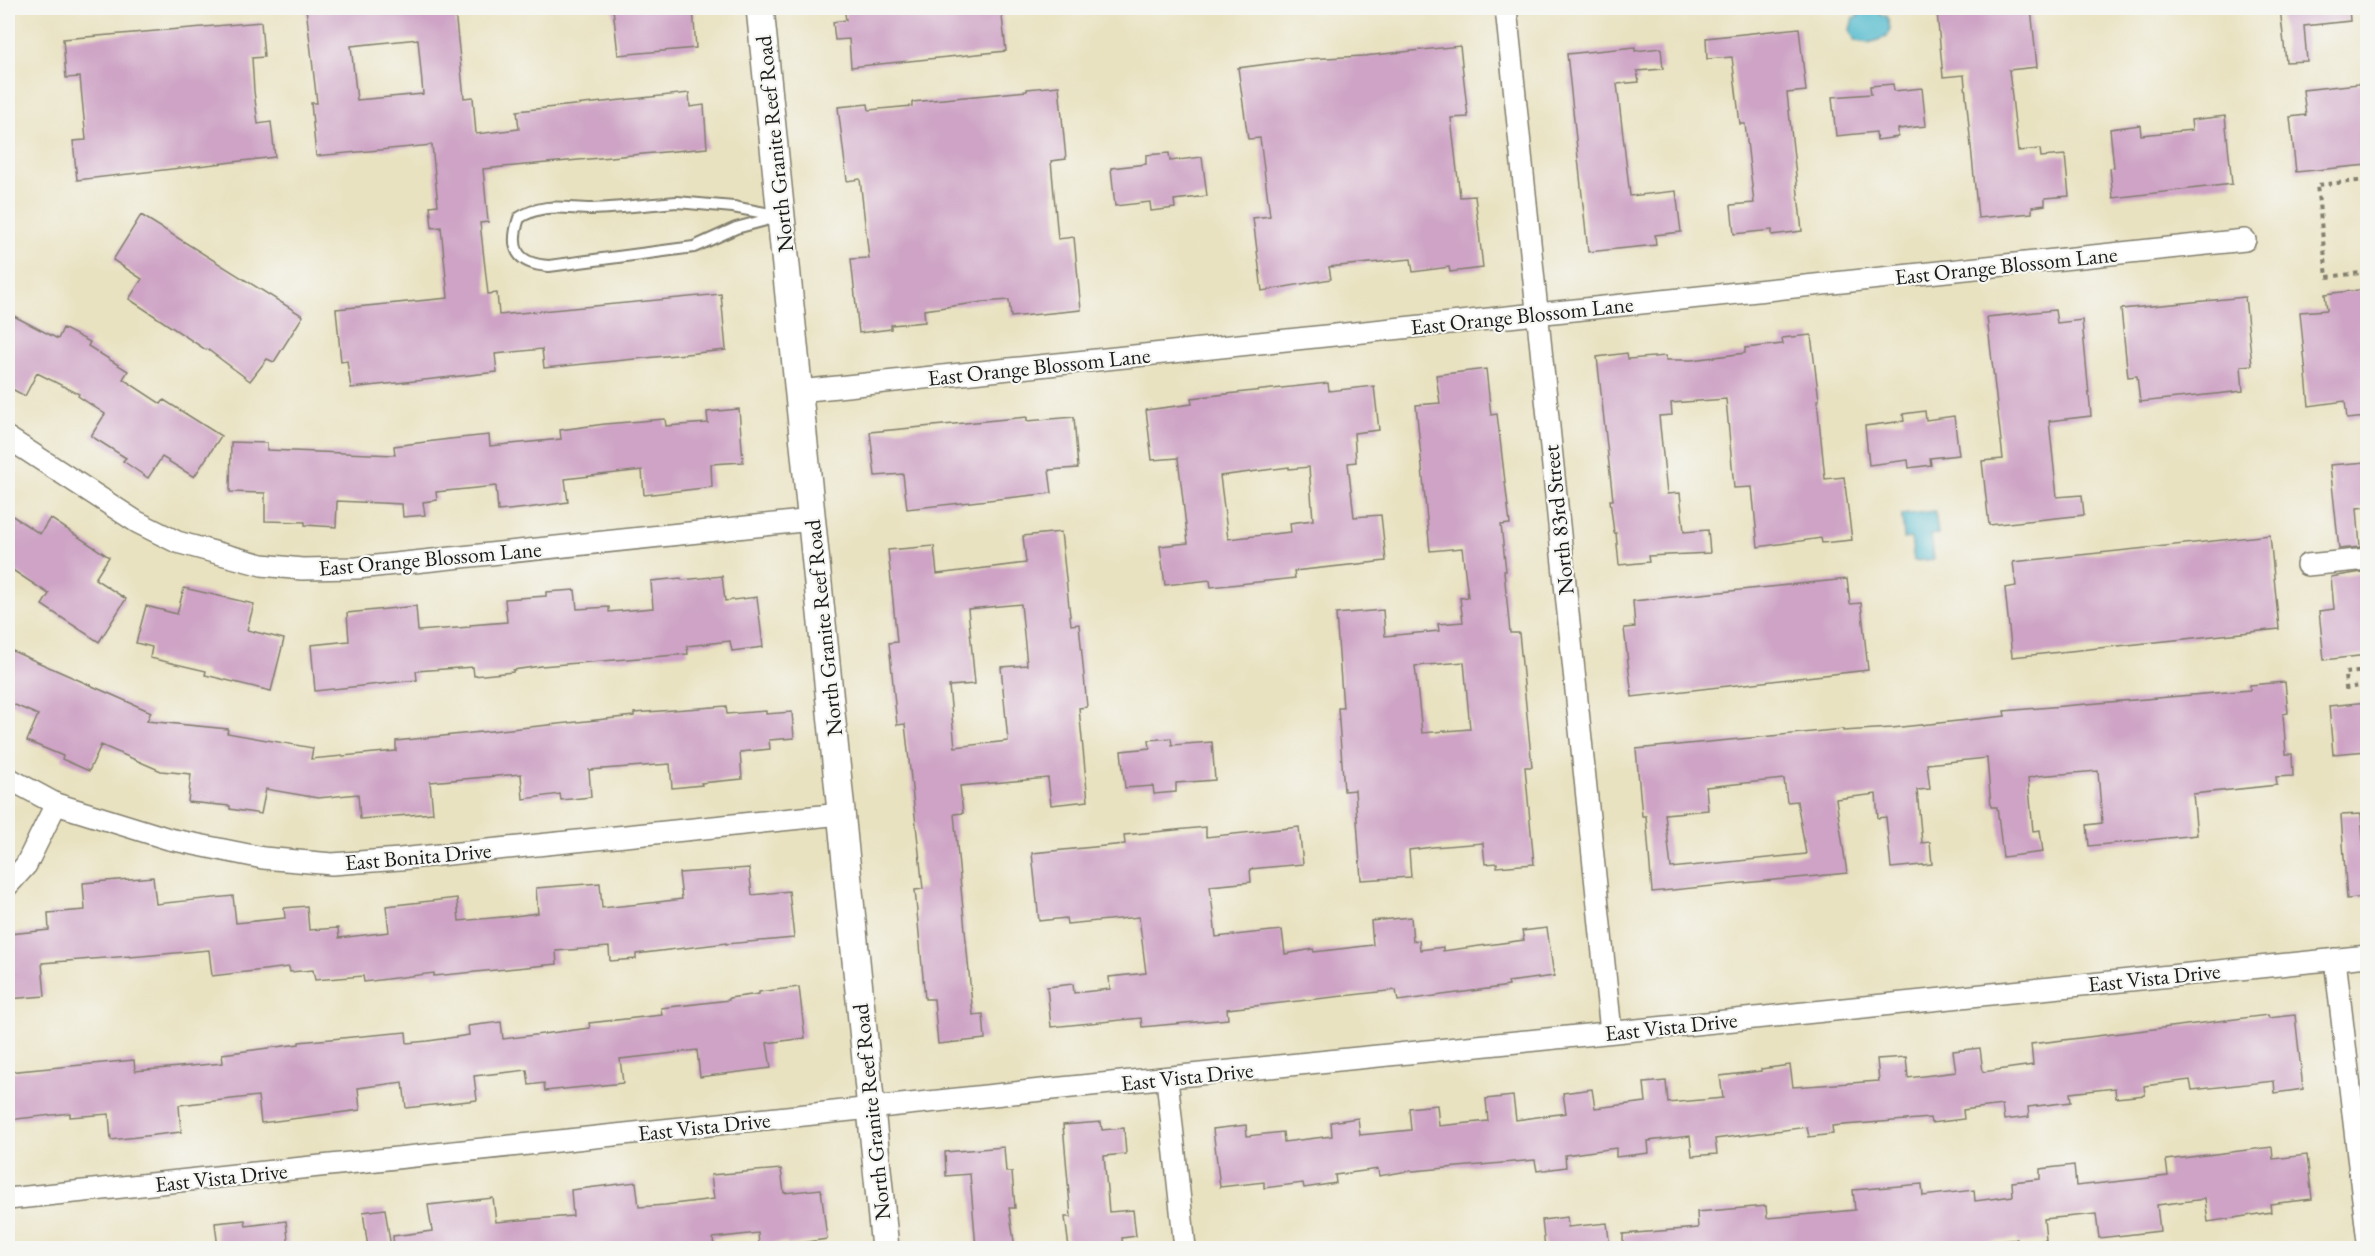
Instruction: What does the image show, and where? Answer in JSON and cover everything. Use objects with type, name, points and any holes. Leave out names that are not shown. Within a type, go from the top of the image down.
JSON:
[{"type":"street","name":"North Granite Reef Road","points":[[760,8],[885,1248]]},
{"type":"street","name":"North 83rd Street","points":[[1506,8],[1611,1032]]},
{"type":"street","name":"East Orange Blossom Lane","points":[[799,391],[2245,240]]},
{"type":"street","name":"East Orange Blossom Lane","points":[[8,438],[137,522],[177,542],[262,565],[357,568],[812,520]]},
{"type":"street","points":[[2307,564],[2367,559]]},
{"type":"street","name":"East Bonita Drive","points":[[8,778],[56,804],[169,839],[263,858],[332,864],[841,814]]},
{"type":"street","points":[[8,885],[26,865],[56,804]]},
{"type":"street","name":"East Vista Drive","points":[[8,1199],[1611,1032],[2367,956]]},
{"type":"street","points":[[2336,959],[2367,1242]]},
{"type":"street","points":[[1167,1079],[1185,1248]]},
{"type":"lane","points":[[677,202],[733,207],[781,216],[736,228],[694,247],[549,266],[532,265],[523,259],[517,253],[514,240],[519,218],[532,209],[591,209],[677,202]]},
{"type":"path","points":[[2367,180],[2317,185],[2327,277],[2367,272]]},
{"type":"path","points":[[2367,671],[2345,673],[2346,688],[2367,686]]},
{"type":"water","points":[[1857,8],[1879,8],[1880,14],[1887,16],[1890,28],[1887,37],[1869,43],[1855,41],[1850,30],[1853,18],[1858,17]]},
{"type":"water","points":[[1935,511],[1938,534],[1931,535],[1934,559],[1914,561],[1911,538],[1904,539],[1902,515]]},
{"type":"building","points":[[306,8],[437,8],[437,13],[455,11],[464,98],[473,97],[476,134],[519,129],[517,111],[689,93],[690,107],[704,105],[707,148],[483,169],[488,222],[480,223],[488,294],[497,293],[499,315],[721,294],[726,350],[544,368],[542,349],[495,354],[497,372],[351,388],[347,361],[341,362],[336,309],[448,298],[441,227],[432,228],[430,206],[438,205],[432,145],[316,156],[311,103],[317,103]],"holes":[[[418,39],[423,94],[357,100],[351,46]]]},
{"type":"building","points":[[613,8],[693,8],[696,48],[618,55]]},
{"type":"building","points":[[844,8],[1001,8],[1006,51],[851,67],[849,39],[835,40],[833,22],[846,20]]},
{"type":"building","points":[[1976,8],[2031,8],[2037,67],[2009,70],[2018,151],[2040,149],[2041,157],[2065,155],[2069,196],[2045,198],[2045,205],[2032,207],[2032,213],[1978,218],[1964,75],[1943,77],[1937,12]]},
{"type":"building","points":[[2280,8],[2349,8],[2350,21],[2304,26],[2307,61],[2286,62]]},
{"type":"building","points":[[261,22],[264,57],[252,58],[254,91],[258,124],[271,122],[275,157],[77,180],[73,141],[86,140],[80,77],[66,78],[63,39]]},
{"type":"building","points":[[1799,28],[1806,91],[1787,93],[1802,231],[1772,235],[1772,230],[1734,234],[1731,205],[1754,203],[1745,124],[1740,124],[1732,57],[1707,59],[1706,38]]},
{"type":"building","points":[[1460,46],[1468,117],[1451,118],[1460,197],[1475,196],[1483,268],[1450,272],[1449,267],[1413,272],[1411,259],[1329,267],[1331,279],[1262,291],[1253,218],[1270,216],[1260,138],[1248,139],[1238,68],[1306,59],[1364,56]]},
{"type":"building","points":[[1635,47],[1635,51],[1661,48],[1663,69],[1637,71],[1639,82],[1617,84],[1630,196],[1676,191],[1681,232],[1655,235],[1656,245],[1588,252],[1567,54]]},
{"type":"building","points":[[2367,83],[2367,165],[2296,172],[2290,117],[2306,115],[2303,90]]},
{"type":"building","points":[[1893,84],[1894,91],[1922,88],[1926,126],[1898,129],[1898,137],[1877,140],[1876,132],[1836,136],[1832,97],[1871,94],[1870,86]]},
{"type":"building","points":[[1059,86],[1066,159],[1051,161],[1058,239],[1074,237],[1081,310],[1011,317],[1009,300],[983,302],[924,310],[925,322],[891,325],[891,329],[859,333],[851,259],[869,258],[860,179],[847,181],[838,107],[868,104],[869,110],[912,106],[912,102]]},
{"type":"building","points":[[2225,116],[2232,184],[2113,198],[2110,168],[2114,167],[2110,129],[2140,125],[2141,135],[2192,130],[2191,120]]},
{"type":"building","points":[[1169,153],[1170,161],[1202,157],[1207,196],[1174,200],[1175,208],[1151,211],[1150,202],[1115,206],[1111,168],[1146,164],[1146,155]]},
{"type":"building","points":[[141,215],[303,316],[274,362],[267,359],[250,381],[207,349],[129,299],[142,279],[113,260]]},
{"type":"building","points":[[2367,289],[2367,417],[2347,419],[2345,401],[2309,406],[2300,312],[2327,310],[2325,294]]},
{"type":"building","points":[[2245,297],[2252,365],[2241,366],[2243,391],[2140,402],[2137,376],[2128,377],[2121,309]]},
{"type":"building","points":[[2055,310],[2057,323],[2082,320],[2091,416],[2049,421],[2057,497],[2082,495],[2084,515],[1989,525],[1982,461],[2003,459],[1987,317]]},
{"type":"building","points":[[8,313],[58,339],[63,328],[90,342],[88,346],[128,371],[123,379],[161,404],[164,400],[221,436],[194,477],[162,457],[148,478],[123,461],[126,458],[91,436],[105,414],[78,396],[79,394],[37,373],[25,396],[8,387]]},
{"type":"building","points":[[1811,335],[1825,479],[1844,477],[1852,540],[1822,543],[1821,538],[1758,547],[1752,487],[1734,488],[1726,399],[1671,403],[1672,415],[1659,416],[1667,494],[1680,493],[1684,532],[1708,530],[1710,553],[1648,556],[1649,562],[1619,565],[1610,500],[1613,500],[1597,357],[1627,353],[1628,359],[1666,356],[1666,360],[1692,360],[1745,353],[1745,348],[1783,344],[1782,338]]},
{"type":"building","points":[[1486,369],[1491,415],[1497,414],[1510,524],[1501,525],[1510,633],[1519,633],[1532,767],[1525,767],[1534,864],[1497,867],[1497,863],[1485,864],[1483,843],[1433,847],[1409,850],[1411,877],[1361,880],[1355,790],[1344,791],[1338,708],[1343,708],[1336,614],[1383,610],[1385,636],[1439,631],[1438,624],[1463,622],[1460,598],[1468,597],[1462,548],[1430,551],[1416,405],[1440,403],[1436,375]],"holes":[[[1464,662],[1470,729],[1422,733],[1415,666]]]},
{"type":"building","points":[[1328,383],[1329,391],[1374,386],[1379,430],[1354,433],[1356,462],[1348,463],[1354,517],[1381,515],[1386,561],[1294,571],[1295,578],[1211,587],[1210,580],[1165,585],[1160,546],[1188,543],[1178,458],[1152,460],[1146,410],[1192,404],[1191,398]],"holes":[[[1289,467],[1289,469],[1309,467],[1313,520],[1290,523],[1291,532],[1228,539],[1220,476]]]},
{"type":"building","points":[[739,409],[743,462],[711,464],[712,487],[644,495],[642,470],[565,479],[568,502],[498,511],[496,486],[436,492],[437,500],[423,502],[425,515],[403,517],[402,504],[337,501],[336,527],[305,525],[305,522],[265,521],[265,493],[230,492],[231,442],[267,443],[267,450],[395,455],[394,446],[489,435],[490,446],[561,439],[560,430],[605,424],[665,419],[666,426],[708,423],[707,412]]},
{"type":"building","points":[[1925,411],[1926,420],[1954,416],[1959,455],[1930,458],[1931,465],[1909,468],[1908,460],[1869,465],[1865,426],[1904,421],[1903,414]]},
{"type":"building","points":[[1027,417],[1027,421],[1074,417],[1078,468],[1049,470],[1052,493],[907,509],[903,474],[875,476],[870,432]]},
{"type":"building","points":[[2367,462],[2367,507],[2357,508],[2360,547],[2339,549],[2330,465]]},
{"type":"building","points":[[8,513],[40,534],[50,518],[109,557],[95,579],[126,599],[99,642],[42,605],[49,594],[8,567]]},
{"type":"building","points":[[1061,532],[1071,625],[1079,624],[1087,707],[1079,708],[1088,801],[1051,805],[1048,778],[960,786],[963,813],[954,814],[973,1015],[983,1014],[985,1039],[938,1044],[934,999],[925,999],[915,890],[923,889],[905,724],[897,725],[889,643],[897,642],[888,550],[934,546],[937,574],[1026,563],[1023,536]],"holes":[[[1021,604],[1027,665],[1001,667],[1008,741],[955,747],[949,686],[975,684],[968,609]]]},
{"type":"building","points":[[2270,535],[2279,629],[2012,657],[2005,588],[2016,586],[2013,562]]},
{"type":"building","points":[[2367,573],[2367,655],[2324,660],[2319,611],[2334,609],[2331,577]]},
{"type":"building","points":[[722,576],[725,601],[757,597],[763,647],[732,651],[730,641],[687,646],[688,654],[541,666],[513,670],[513,672],[474,676],[473,667],[416,671],[417,680],[315,691],[311,645],[349,641],[347,613],[416,606],[418,631],[470,627],[470,625],[507,622],[505,599],[546,596],[546,592],[575,590],[577,609],[609,607],[609,612],[653,608],[651,581]]},
{"type":"building","points":[[1847,579],[1850,604],[1861,603],[1868,670],[1632,697],[1624,628],[1635,627],[1633,601]]},
{"type":"building","points":[[184,588],[254,604],[247,630],[284,639],[271,691],[205,675],[206,671],[150,658],[152,647],[136,643],[146,606],[177,614]]},
{"type":"building","points":[[8,649],[151,712],[147,721],[228,729],[227,733],[313,748],[311,759],[396,751],[396,741],[634,716],[634,713],[726,706],[727,714],[792,712],[794,738],[769,740],[770,749],[740,752],[742,779],[701,783],[702,785],[672,788],[670,764],[589,770],[591,797],[561,800],[560,794],[523,799],[521,774],[430,782],[433,813],[360,819],[358,794],[318,798],[266,789],[261,814],[230,809],[230,806],[188,802],[191,774],[161,771],[101,745],[89,771],[62,759],[63,756],[27,741],[38,715],[8,702]]},
{"type":"building","points":[[2285,682],[2288,713],[2283,714],[2286,754],[2292,754],[2293,776],[2276,777],[2277,785],[2193,794],[2197,835],[2089,846],[2087,825],[2102,823],[2098,771],[2037,776],[2028,778],[2033,831],[2040,830],[2043,852],[2003,857],[1997,807],[1991,807],[1987,758],[1927,764],[1930,789],[1917,790],[1922,843],[1930,842],[1932,864],[1891,868],[1886,817],[1878,818],[1876,794],[1836,799],[1847,873],[1652,892],[1646,816],[1642,816],[1636,749],[1843,729],[1843,731],[1892,728],[2005,716],[2004,711],[2250,690],[2250,685]],"holes":[[[1784,779],[1787,802],[1797,801],[1806,854],[1671,868],[1665,814],[1708,810],[1706,787]]]},
{"type":"building","points":[[2367,702],[2367,751],[2333,754],[2329,706]]},
{"type":"building","points":[[1171,738],[1172,745],[1212,742],[1215,780],[1176,783],[1176,792],[1154,794],[1153,786],[1125,788],[1121,751],[1150,748],[1149,740]]},
{"type":"building","points":[[2361,814],[2363,840],[2367,839],[2367,897],[2347,899],[2341,815]]},
{"type":"building","points":[[1206,827],[1206,837],[1299,827],[1303,864],[1250,869],[1251,882],[1210,886],[1216,937],[1282,930],[1285,954],[1313,949],[1314,952],[1373,945],[1371,921],[1411,917],[1413,941],[1419,940],[1420,950],[1443,947],[1443,951],[1524,940],[1522,931],[1547,928],[1554,976],[1508,982],[1509,986],[1398,1001],[1396,990],[1227,1009],[1228,1019],[1142,1027],[1141,1018],[1051,1027],[1047,987],[1073,984],[1074,993],[1110,989],[1109,977],[1146,973],[1139,917],[1067,924],[1066,918],[1039,921],[1032,853],[1125,844],[1124,835]]},
{"type":"building","points":[[749,868],[752,895],[789,891],[794,938],[726,943],[636,954],[636,959],[610,961],[609,947],[556,951],[557,964],[434,976],[434,973],[364,982],[363,976],[315,980],[313,970],[290,972],[289,967],[212,976],[209,950],[130,956],[42,963],[45,996],[8,999],[8,958],[11,958],[9,934],[49,930],[48,913],[85,910],[83,883],[153,877],[156,904],[233,896],[236,923],[285,918],[284,908],[307,906],[309,930],[338,928],[339,938],[389,932],[386,906],[457,898],[459,921],[514,916],[538,913],[536,888],[600,883],[602,908],[650,903],[682,899],[679,873]]},
{"type":"building","points":[[799,987],[805,1038],[767,1043],[771,1068],[700,1077],[697,1050],[620,1059],[623,1083],[545,1091],[544,1083],[529,1085],[527,1070],[474,1076],[477,1100],[406,1108],[403,1082],[358,1088],[360,1110],[261,1123],[258,1096],[179,1105],[181,1132],[111,1140],[109,1114],[70,1117],[70,1113],[8,1120],[8,1072],[134,1060],[135,1071],[223,1063],[222,1054],[299,1044],[299,1042],[406,1032],[407,1043],[428,1041],[469,1035],[468,1026],[501,1022],[503,1039],[590,1028],[589,1023],[662,1015],[661,1008],[729,1000],[729,998],[759,994],[759,992]]},
{"type":"building","points":[[2268,1015],[2269,1018],[2295,1015],[2303,1089],[2275,1093],[2274,1081],[2192,1090],[2190,1080],[2144,1086],[2145,1095],[2116,1098],[2115,1088],[2070,1093],[2071,1102],[2028,1107],[2029,1117],[2004,1120],[2002,1105],[1963,1110],[1964,1119],[1931,1123],[1930,1118],[1832,1126],[1833,1134],[1809,1137],[1807,1127],[1715,1139],[1717,1154],[1692,1156],[1690,1136],[1648,1141],[1649,1153],[1616,1157],[1616,1148],[1565,1155],[1566,1167],[1537,1171],[1535,1160],[1379,1176],[1378,1169],[1335,1175],[1336,1183],[1304,1188],[1303,1183],[1264,1188],[1264,1182],[1220,1187],[1213,1129],[1246,1125],[1247,1136],[1283,1132],[1284,1142],[1332,1136],[1331,1122],[1358,1118],[1360,1135],[1411,1130],[1409,1108],[1437,1105],[1439,1126],[1488,1121],[1486,1099],[1513,1096],[1516,1120],[1566,1113],[1563,1093],[1592,1089],[1595,1108],[1646,1102],[1644,1083],[1666,1081],[1668,1103],[1723,1098],[1720,1076],[1790,1065],[1793,1087],[1879,1081],[1877,1059],[1906,1057],[1908,1078],[1956,1072],[1953,1051],[1980,1048],[1983,1072],[2033,1065],[2031,1044]]},
{"type":"building","points":[[1101,1122],[1102,1130],[1124,1128],[1126,1154],[1104,1156],[1109,1212],[1133,1210],[1136,1236],[1122,1238],[1123,1248],[1069,1248],[1065,1217],[1071,1217],[1063,1125]]},
{"type":"building","points":[[1004,1147],[1006,1172],[1012,1172],[1015,1208],[1009,1208],[1015,1248],[976,1248],[970,1174],[946,1176],[945,1152]]},
{"type":"building","points":[[2272,1147],[2273,1159],[2307,1155],[2312,1199],[2270,1204],[2271,1212],[2208,1222],[2205,1199],[2157,1205],[2160,1231],[2099,1238],[2096,1214],[2044,1219],[2046,1240],[2018,1243],[2017,1239],[1936,1248],[1901,1248],[1900,1245],[1861,1248],[1623,1248],[1623,1234],[1698,1228],[1697,1212],[1766,1206],[1767,1218],[1855,1210],[1853,1190],[1922,1184],[1923,1196],[1974,1190],[1975,1201],[2013,1196],[2012,1182],[2040,1179],[2040,1169],[2074,1165],[2076,1186],[2168,1176],[2166,1160]]},
{"type":"building","points":[[781,1169],[784,1193],[821,1189],[827,1239],[787,1245],[786,1242],[759,1245],[758,1233],[713,1238],[714,1248],[394,1248],[393,1236],[432,1231],[428,1205],[493,1198],[496,1222],[573,1216],[571,1190],[636,1182],[639,1207],[665,1205],[714,1199],[711,1175]]},
{"type":"building","points":[[385,1209],[391,1248],[368,1248],[363,1212]]},
{"type":"building","points":[[1567,1217],[1568,1227],[1607,1223],[1610,1248],[1545,1248],[1542,1220]]},
{"type":"building","points":[[245,1220],[246,1226],[286,1221],[289,1248],[218,1248],[215,1223]]}]
